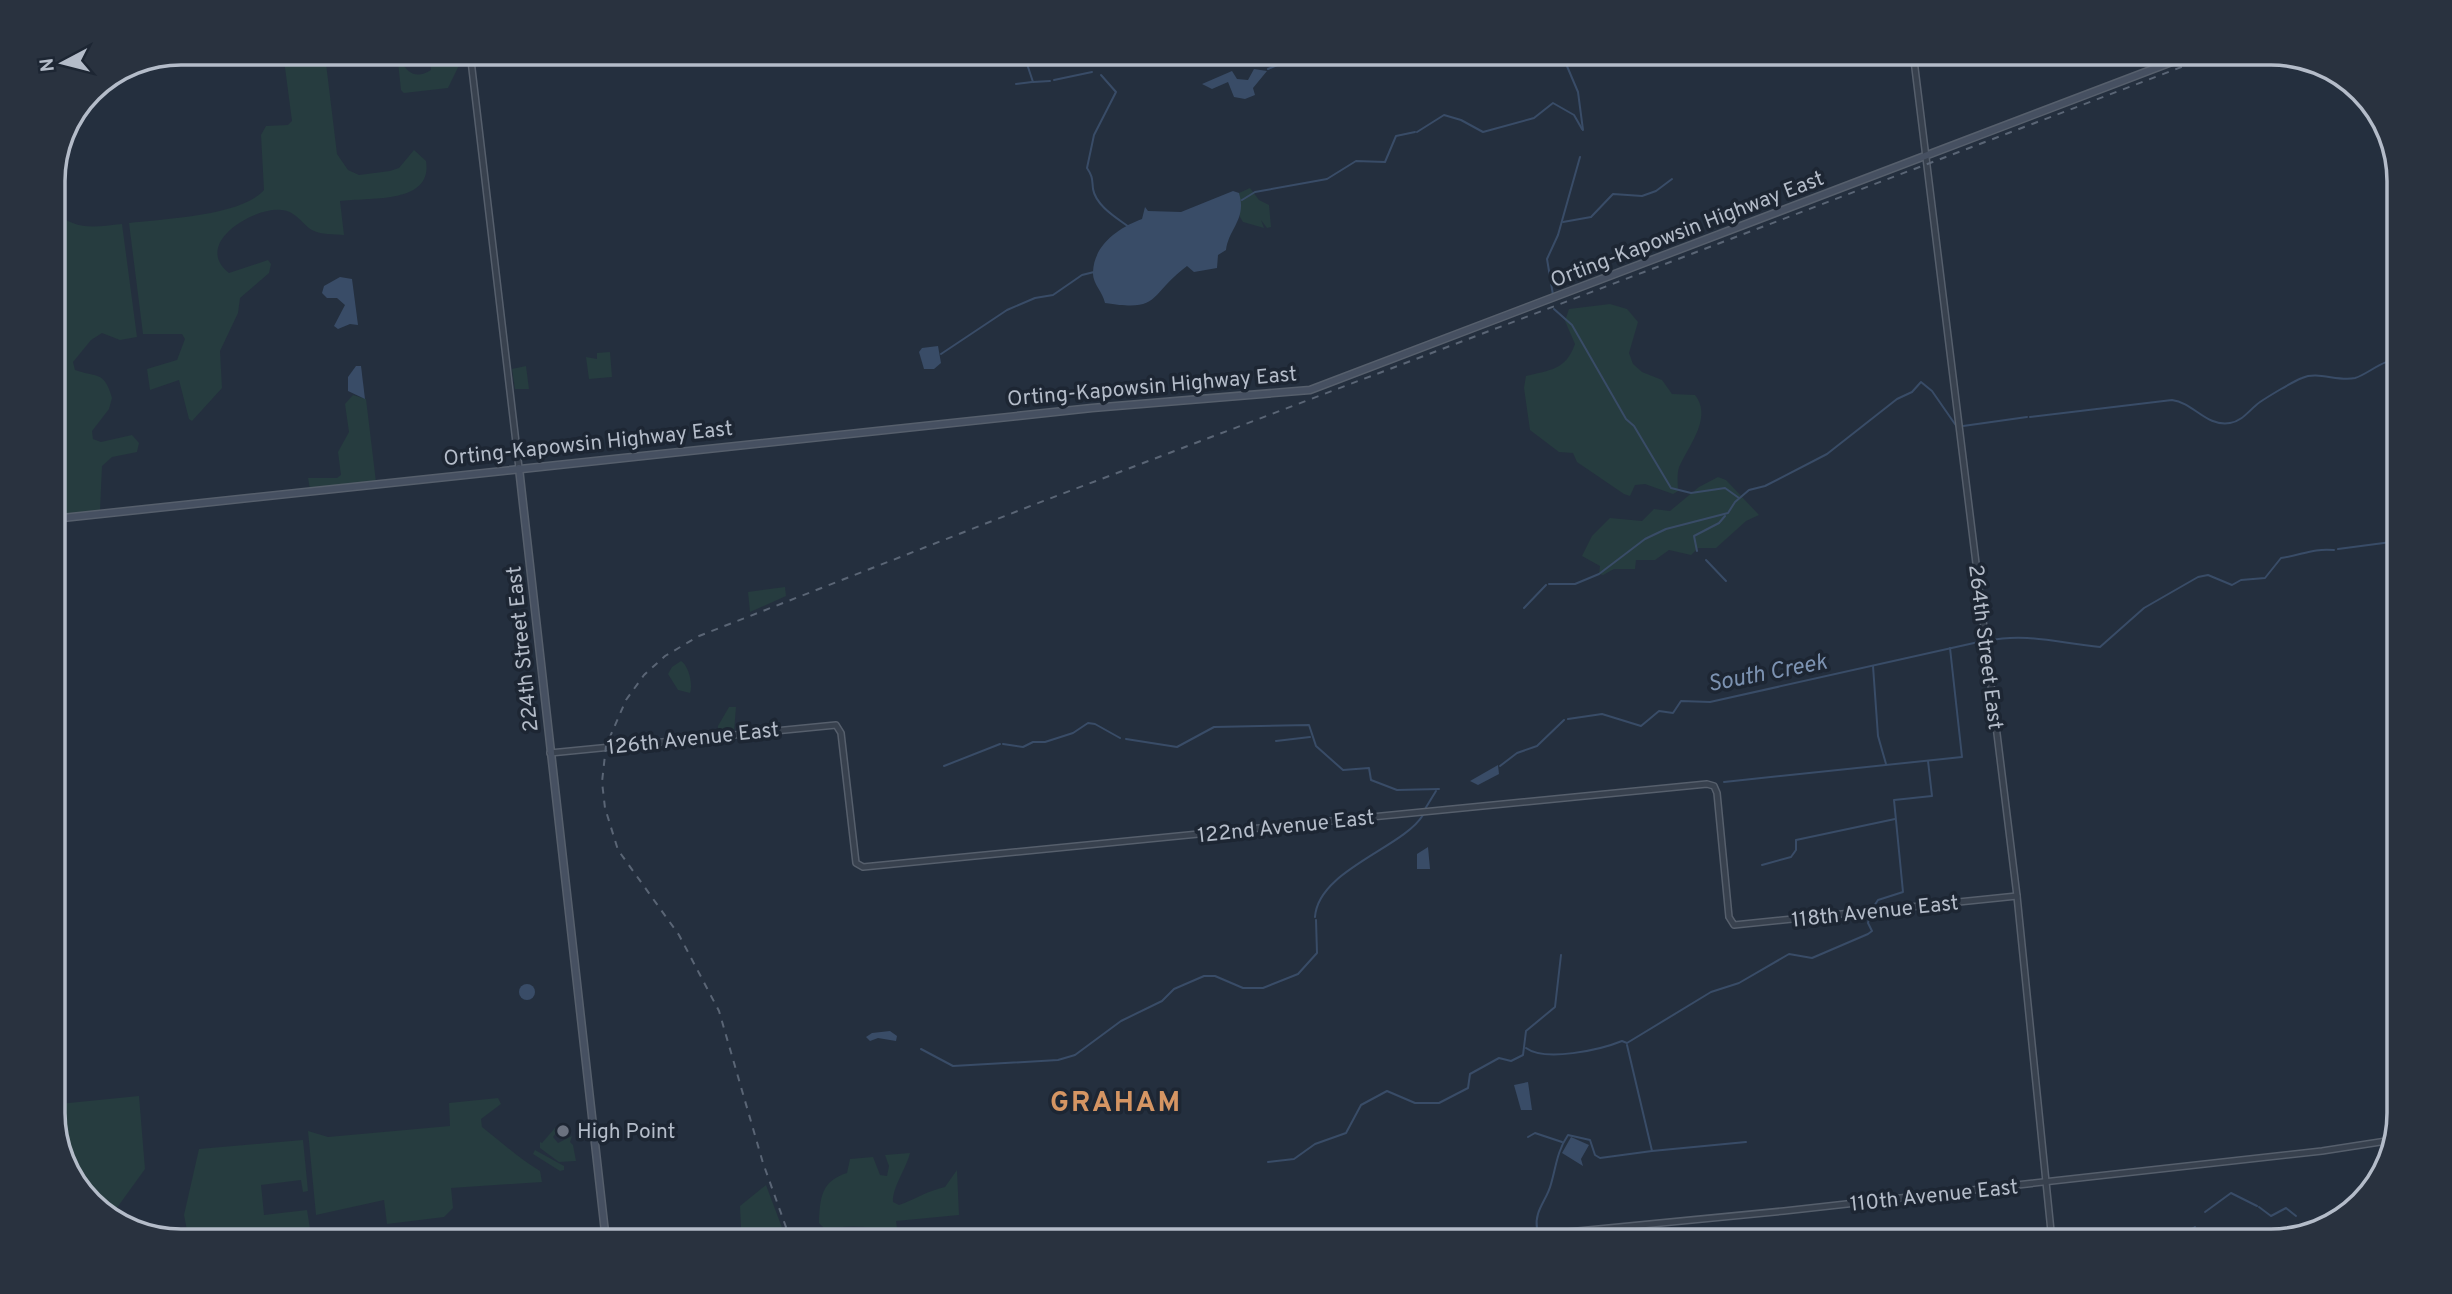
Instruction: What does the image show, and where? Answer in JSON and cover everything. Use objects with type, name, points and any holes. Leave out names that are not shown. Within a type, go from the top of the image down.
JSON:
[{"type":"main road","name":"Orting-Kapowsin Highway East","points":[[65,518],[1092,408],[1310,390],[2164,65]]},
{"type":"main road","name":"224th Street East","points":[[519,468],[605,1229]]},
{"type":"street","name":"224th Street East","points":[[472,65],[519,468]]},
{"type":"street","name":"264th Street East","points":[[1915,65],[2017,896],[2051,1229]]},
{"type":"street","name":"126th Avenue East","points":[[550,753],[836,725],[841,733],[858,865]]},
{"type":"street","name":"122nd Avenue East","points":[[858,865],[1707,784],[1714,786],[1729,917],[1733,925]]},
{"type":"street","name":"118th Avenue East","points":[[1733,925],[2017,896]]},
{"type":"street","name":"110th Avenue East","points":[[1590,1229],[2322,1152],[2383,1142]]},
{"type":"green space","points":[[285,65],[326,65],[337,154],[348,170],[359,175],[390,171],[399,168],[414,150],[426,161],[426,175],[420,185],[397,196],[340,201],[344,235],[315,232],[294,215],[281,210],[256,215],[231,230],[218,250],[219,262],[229,273],[268,260],[271,264],[269,273],[240,298],[238,313],[220,351],[222,388],[192,421],[189,419],[179,380],[150,390],[147,369],[177,360],[185,339],[182,334],[143,334],[129,223],[201,215],[238,206],[253,199],[264,190],[261,135],[266,126],[288,125],[292,121]]},
{"type":"green space","points":[[398,65],[404,65],[417,75],[431,70],[430,65],[459,65],[448,88],[404,93],[401,90]]},
{"type":"green space","points":[[1250,188],[1259,200],[1269,205],[1271,227],[1267,228],[1261,220],[1264,228],[1243,222],[1240,217],[1239,193]]},
{"type":"green space","points":[[65,219],[85,226],[122,224],[137,337],[120,340],[102,333],[91,340],[73,362],[75,370],[103,379],[112,398],[109,409],[92,431],[93,439],[101,442],[132,435],[139,443],[137,452],[112,457],[102,466],[100,511],[65,515]]},
{"type":"green space","points":[[1610,304],[1627,309],[1638,322],[1629,353],[1633,364],[1642,372],[1662,380],[1672,394],[1695,395],[1700,403],[1701,420],[1679,466],[1678,491],[1673,494],[1645,484],[1635,485],[1630,496],[1624,494],[1577,462],[1573,453],[1559,452],[1530,430],[1524,388],[1526,376],[1556,368],[1571,353],[1575,344],[1565,321],[1569,309]]},
{"type":"green space","points":[[610,352],[612,377],[589,379],[586,357],[597,359],[597,353]]},
{"type":"green space","points":[[526,366],[529,389],[515,389],[512,369]]},
{"type":"green space","points":[[353,395],[366,399],[376,482],[310,489],[308,478],[337,478],[341,475],[338,452],[349,432],[345,404]]},
{"type":"green space","points":[[1718,477],[1726,480],[1759,515],[1746,521],[1716,548],[1698,548],[1691,555],[1669,550],[1655,560],[1636,560],[1635,569],[1614,569],[1603,575],[1599,574],[1600,566],[1582,556],[1592,536],[1610,518],[1642,521],[1654,509],[1670,511],[1699,487]]},
{"type":"green space","points":[[785,587],[786,596],[750,612],[748,592]]},
{"type":"green space","points":[[681,661],[690,676],[690,693],[678,690],[668,674],[672,667]]},
{"type":"green space","points":[[729,707],[736,707],[734,732],[718,733],[718,726]]},
{"type":"green space","points":[[139,1096],[145,1169],[116,1209],[94,1190],[77,1164],[67,1136],[65,1103]]},
{"type":"green space","points":[[498,1098],[501,1104],[481,1119],[482,1127],[540,1171],[542,1182],[451,1188],[453,1208],[444,1217],[387,1224],[384,1200],[316,1215],[308,1131],[328,1137],[450,1126],[449,1103]]},
{"type":"green space","points":[[555,1128],[558,1130],[553,1137],[558,1143],[572,1136],[570,1142],[576,1161],[559,1162],[540,1148],[540,1142]]},
{"type":"green space","points":[[303,1140],[308,1191],[303,1192],[301,1180],[261,1185],[264,1215],[307,1210],[310,1229],[187,1229],[184,1215],[199,1149]]},
{"type":"green space","points":[[535,1150],[564,1166],[564,1170],[560,1171],[533,1154]]},
{"type":"green space","points":[[910,1153],[895,1191],[893,1202],[899,1205],[945,1187],[957,1170],[959,1215],[896,1221],[897,1228],[903,1229],[851,1226],[824,1228],[819,1223],[820,1206],[827,1186],[838,1176],[847,1173],[850,1159],[873,1157],[880,1175],[887,1176],[889,1166],[885,1155]]},
{"type":"green space","points":[[766,1185],[782,1229],[742,1229],[740,1206]]},
{"type":"water","points":[[1254,69],[1267,71],[1253,88],[1255,95],[1245,99],[1234,97],[1228,82],[1212,89],[1202,84],[1232,71],[1237,79],[1248,80]]},
{"type":"water","points":[[1233,191],[1239,193],[1241,210],[1226,250],[1218,255],[1217,268],[1194,272],[1187,266],[1145,303],[1105,303],[1093,276],[1094,262],[1110,238],[1142,219],[1145,207],[1148,211],[1181,212]]},
{"type":"water","points":[[340,277],[352,279],[358,325],[350,324],[338,329],[334,326],[345,305],[337,298],[327,298],[322,293],[324,286]]},
{"type":"water","points":[[938,346],[941,363],[934,369],[924,369],[919,352],[922,348]]},
{"type":"water","points":[[356,366],[361,366],[365,399],[348,391],[348,377]]},
{"type":"water","points":[[1498,765],[1499,774],[1478,785],[1470,781]]},
{"type":"water","points":[[1428,847],[1430,869],[1417,869],[1417,854]]},
{"type":"water","points":[[527,984],[533,986],[533,998],[527,1000],[521,998],[519,992],[521,986]]},
{"type":"water","points":[[890,1031],[897,1036],[896,1041],[878,1038],[870,1041],[866,1037],[872,1033]]},
{"type":"water","points":[[1528,1082],[1532,1110],[1521,1110],[1514,1085]]},
{"type":"water","points":[[1571,1137],[1589,1145],[1581,1159],[1583,1166],[1562,1153]]},
{"type":"waterway","points":[[1027,65],[1033,82],[1050,81]]},
{"type":"waterway","points":[[1268,69],[1277,65]]},
{"type":"waterway","points":[[1567,65],[1578,92],[1583,130]]},
{"type":"waterway","points":[[1054,80],[1092,72]]},
{"type":"waterway","points":[[1101,75],[1116,92],[1094,135],[1087,168],[1098,201],[1129,227]]},
{"type":"waterway","points":[[1016,84],[1032,82]]},
{"type":"waterway","points":[[1417,132],[1444,115],[1461,120],[1483,132],[1534,118],[1553,103],[1574,115],[1582,129]]},
{"type":"waterway","points":[[1242,200],[1255,192],[1327,179],[1356,161],[1385,162],[1396,136],[1415,132]]},
{"type":"waterway","points":[[1553,295],[1547,259],[1558,235],[1580,157]]},
{"type":"waterway","points":[[1563,222],[1591,217],[1613,194],[1642,196],[1656,191],[1672,179]]},
{"type":"waterway","points":[[941,354],[1007,310],[1035,298],[1053,295],[1082,275],[1094,272]]},
{"type":"waterway","points":[[1554,309],[1572,325],[1626,419],[1634,426],[1671,488],[1691,493],[1725,488],[1739,498]]},
{"type":"waterway","points":[[2030,417],[2172,400],[2187,405],[2214,422],[2230,423],[2243,417],[2269,396],[2302,378],[2355,378],[2387,362]]},
{"type":"waterway","points":[[1549,584],[1575,584],[1599,574],[1645,539],[1666,529],[1728,513],[1735,502],[1749,490],[1765,486],[1827,454],[1897,399],[1912,392],[1921,382],[1932,391],[1957,427]]},
{"type":"waterway","points":[[1963,426],[2027,417]]},
{"type":"waterway","points":[[1697,551],[1694,536],[1719,523],[1725,516]]},
{"type":"waterway","name":"South Creek","points":[[2338,549],[2387,543]]},
{"type":"waterway","name":"South Creek","points":[[1988,641],[2030,638],[2100,647],[2144,608],[2198,577],[2208,575],[2232,585],[2241,580],[2265,578],[2281,558],[2334,550]]},
{"type":"waterway","points":[[1706,560],[1726,581]]},
{"type":"waterway","points":[[1524,608],[1546,585]]},
{"type":"waterway","name":"South Creek","points":[[1568,719],[1602,714],[1641,726],[1659,711],[1673,713],[1681,701],[1710,702],[1983,641]]},
{"type":"waterway","points":[[1724,782],[1962,757],[1950,648]]},
{"type":"waterway","points":[[1873,666],[1878,736],[1886,764]]},
{"type":"waterway","name":"South Creek","points":[[1500,766],[1517,753],[1537,746],[1564,720]]},
{"type":"waterway","points":[[1003,744],[1023,747],[1033,742],[1045,742],[1073,733],[1088,723],[1120,738]]},
{"type":"waterway","points":[[1126,739],[1177,747],[1214,727],[1309,725],[1316,746],[1343,770],[1369,768],[1371,780],[1397,790],[1439,789]]},
{"type":"waterway","points":[[1276,741],[1310,737]]},
{"type":"waterway","points":[[944,766],[1000,744]]},
{"type":"waterway","points":[[1872,909],[1878,900],[1903,892],[1894,800],[1932,796],[1928,761]]},
{"type":"waterway","points":[[1425,809],[1436,791]]},
{"type":"waterway","points":[[1315,917],[1320,900],[1330,886],[1413,827],[1423,815]]},
{"type":"waterway","points":[[1762,865],[1791,857],[1796,850],[1796,840],[1895,819]]},
{"type":"waterway","points":[[1526,1048],[1535,1052],[1559,1054],[1587,1051],[1622,1041],[1627,1043],[1711,992],[1739,983],[1789,954],[1812,958],[1868,934],[1872,931],[1868,923],[1870,913]]},
{"type":"waterway","points":[[921,1049],[953,1066],[1058,1060],[1075,1055],[1121,1021],[1162,1001],[1174,989],[1204,976],[1215,976],[1243,988],[1263,988],[1298,974],[1317,953],[1316,920]]},
{"type":"waterway","points":[[1268,1162],[1294,1159],[1315,1144],[1346,1133],[1361,1105],[1387,1091],[1415,1103],[1439,1103],[1468,1088],[1470,1074],[1499,1058],[1511,1061],[1523,1055],[1526,1031],[1555,1007],[1561,955]]},
{"type":"waterway","points":[[1627,1045],[1652,1151],[1746,1142]]},
{"type":"waterway","points":[[1528,1137],[1535,1133],[1562,1142]]},
{"type":"waterway","points":[[1537,1228],[1539,1211],[1568,1135],[1590,1140],[1595,1155],[1600,1158],[1652,1151]]},
{"type":"waterway","points":[[2205,1212],[2231,1193],[2257,1206]]},
{"type":"waterway","points":[[2259,1207],[2271,1216],[2286,1208],[2296,1216]]},
{"type":"railway","points":[[787,1229],[763,1163],[719,1011],[679,935],[618,850],[605,808],[602,782],[606,746],[626,700],[644,675],[665,656],[699,636],[1033,505],[2187,65]]},
{"type":"place","name":"High Point","points":[[563,1131]]},
{"type":"district","name":"GRAHAM","points":[[1116,1101]]}]
